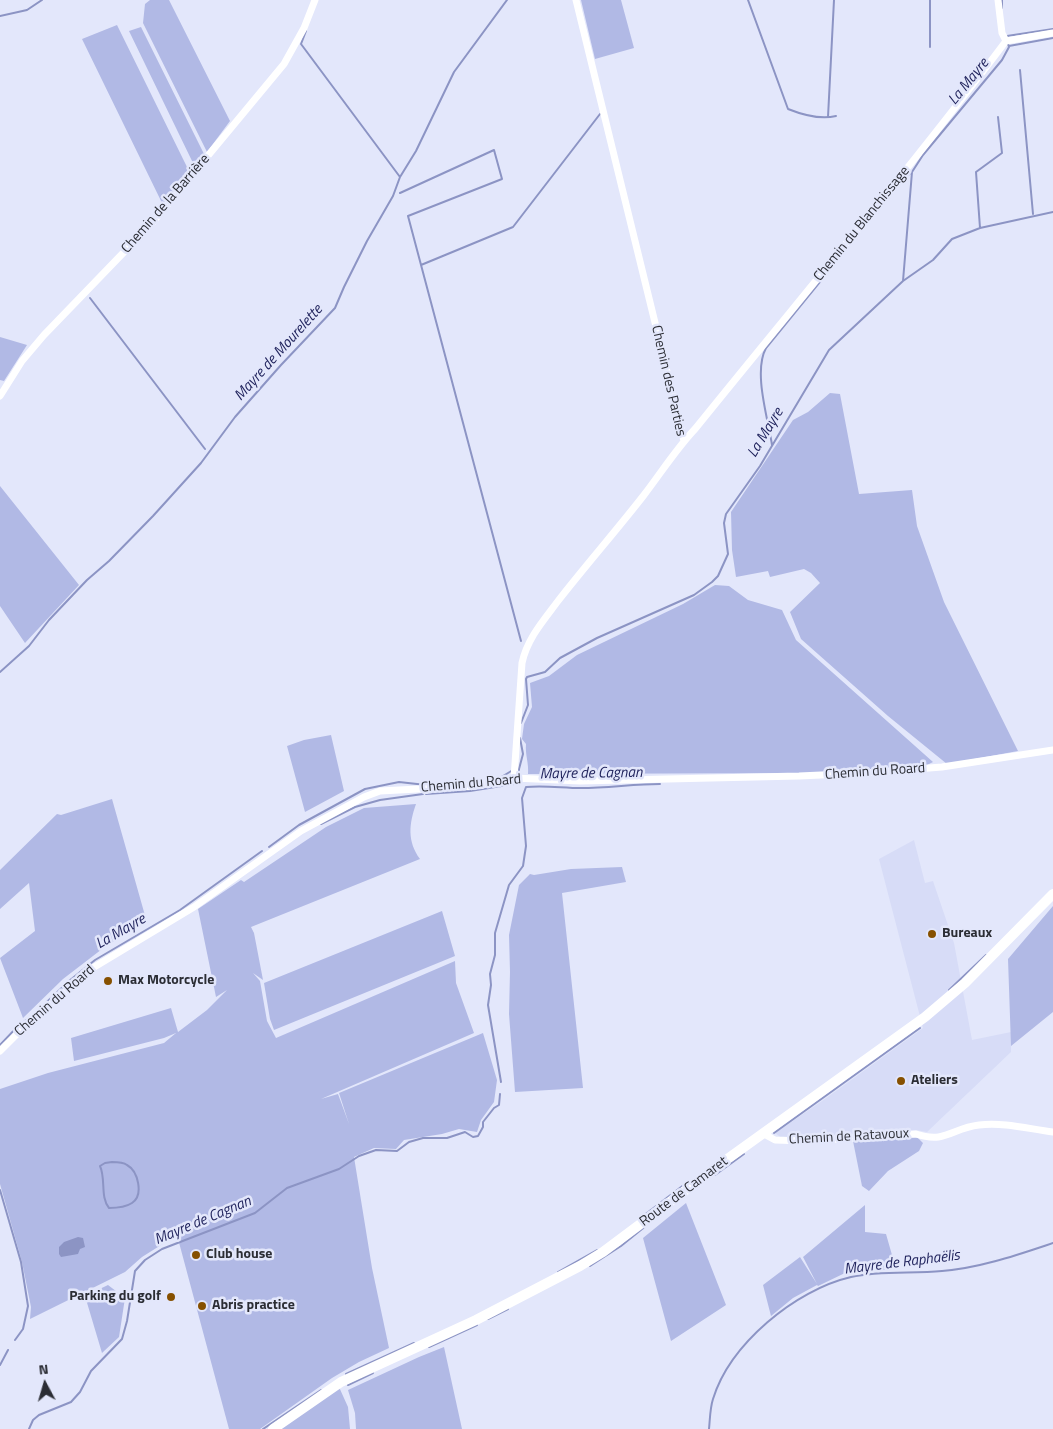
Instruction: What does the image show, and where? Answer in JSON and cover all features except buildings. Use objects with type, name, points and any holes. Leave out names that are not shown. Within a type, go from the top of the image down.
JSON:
[{"type":"main road","name":"Route de Camaret","points":[[273,1429],[342,1382],[476,1320],[588,1261],[622,1238],[946,1000],[1053,894]]},
{"type":"street","name":"Chemin de la Barrière","points":[[0,396],[22,361],[44,335],[153,222],[284,64],[304,28],[315,0]]},
{"type":"street","name":"Chemin des Parties","points":[[514,778],[521,671],[523,654],[528,643],[574,581],[645,494],[684,440],[576,0]]},
{"type":"street","points":[[998,0],[1002,32],[1006,41],[1053,33]]},
{"type":"street","name":"Chemin du Blanchissage","points":[[684,440],[831,264],[953,112],[1006,41]]},
{"type":"street","name":"Chemin du Roard","points":[[0,1051],[23,1028],[91,969],[194,907],[301,831],[349,804],[380,791],[476,786],[514,778],[580,781],[865,773],[942,767],[1053,750]]},
{"type":"street","name":"Chemin de Ratavoux","points":[[764,1134],[775,1140],[805,1141],[916,1134],[940,1138],[978,1125],[991,1124],[1053,1132]]},
{"type":"shaded area","points":[[150,0],[169,0],[230,121],[207,152],[143,23],[145,4]]},
{"type":"shaded area","points":[[581,0],[621,0],[634,48],[595,59]]},
{"type":"shaded area","points":[[117,25],[187,167],[187,176],[163,205],[82,39]]},
{"type":"shaded area","points":[[141,27],[204,154],[193,163],[129,31]]},
{"type":"shaded area","points":[[0,337],[27,345],[4,381],[0,380]]},
{"type":"shaded area","points":[[830,393],[840,394],[859,494],[912,490],[917,526],[944,602],[1018,751],[947,764],[888,716],[801,639],[790,612],[820,583],[811,573],[804,569],[770,577],[768,571],[736,577],[732,550],[731,512],[793,420],[808,412]]},
{"type":"shaded area","points":[[0,486],[79,585],[25,643],[0,606]]},
{"type":"shaded area","points":[[715,585],[729,586],[748,600],[782,610],[796,640],[933,762],[925,766],[809,773],[528,774],[526,744],[522,739],[524,724],[532,707],[530,683],[549,676],[577,655],[683,604]]},
{"type":"shaded area","points":[[331,735],[344,791],[305,812],[287,746],[304,740]]},
{"type":"shaded area","points":[[112,799],[146,919],[145,923],[106,946],[63,979],[23,1018],[0,958],[35,931],[29,883],[0,909],[0,870],[57,814],[61,815]]},
{"type":"shaded area","points":[[416,804],[410,832],[413,846],[420,859],[251,927],[254,933],[263,980],[253,973],[260,981],[267,1021],[276,1038],[455,961],[456,983],[474,1033],[321,1099],[338,1094],[349,1124],[339,1093],[483,1033],[497,1080],[494,1102],[481,1120],[477,1132],[459,1129],[442,1134],[404,1140],[396,1149],[374,1148],[354,1157],[372,1268],[389,1348],[359,1362],[332,1378],[260,1429],[229,1429],[177,1235],[142,1257],[125,1272],[30,1319],[31,1307],[22,1262],[0,1184],[0,1089],[48,1073],[164,1043],[176,1033],[164,1038],[74,1061],[71,1038],[171,1008],[178,1032],[207,1010],[227,990],[216,997],[198,909],[241,880],[244,882],[326,827],[364,808]]},
{"type":"shaded area","points":[[914,840],[925,883],[933,881],[954,943],[972,1040],[1011,1032],[1011,1052],[927,1132],[916,1130],[783,1139],[775,1133],[923,1028],[879,859]]},
{"type":"shaded area","points":[[622,867],[626,882],[562,893],[583,1088],[515,1092],[509,1014],[509,935],[519,885],[530,874],[571,869]]},
{"type":"shaded area","points":[[1053,906],[1053,1012],[1011,1046],[1008,959]]},
{"type":"shaded area","points":[[442,911],[455,956],[274,1030],[270,1019],[264,983]]},
{"type":"shaded area","points":[[915,1137],[923,1143],[919,1151],[888,1171],[869,1191],[862,1186],[853,1141]]},
{"type":"shaded area","points":[[686,1203],[726,1305],[671,1341],[643,1238]]},
{"type":"shaded area","points":[[865,1205],[865,1232],[886,1234],[896,1269],[845,1273],[793,1298],[771,1316],[763,1285],[800,1257],[817,1284],[803,1257]]},
{"type":"shaded area","points":[[78,1237],[83,1238],[85,1247],[80,1249],[78,1254],[61,1257],[59,1247],[64,1242]]},
{"type":"shaded area","points":[[108,1285],[125,1298],[119,1337],[102,1353],[85,1296]]},
{"type":"shaded area","points":[[444,1347],[462,1429],[356,1429],[355,1413],[348,1390]]},
{"type":"shaded area","points":[[339,1387],[348,1407],[350,1429],[280,1429]]},
{"type":"waterway","points":[[0,16],[27,10],[42,0]]},
{"type":"waterway","name":"Mayre de Mourelette","points":[[0,672],[29,646],[49,620],[87,580],[109,561],[153,516],[201,463],[235,417],[335,308],[367,241],[393,196],[400,177],[416,151],[454,72],[507,0]]},
{"type":"waterway","points":[[748,0],[788,109],[812,116],[836,116]]},
{"type":"waterway","points":[[828,117],[834,0]]},
{"type":"waterway","points":[[930,0],[930,47]]},
{"type":"waterway","name":"La Mayre","points":[[1002,0],[1002,8]]},
{"type":"waterway","points":[[1007,36],[1053,29]]},
{"type":"waterway","points":[[306,31],[301,44],[400,177]]},
{"type":"waterway","points":[[1009,46],[1053,38]]},
{"type":"waterway","name":"La Mayre","points":[[521,723],[528,705],[527,677],[545,672],[560,658],[597,638],[694,595],[718,576],[728,554],[724,523],[726,514],[760,466],[829,350],[903,281],[912,172],[923,155],[1002,60],[1009,47],[1008,44]]},
{"type":"waterway","points":[[1020,70],[1033,214]]},
{"type":"waterway","points":[[421,265],[513,227],[600,114]]},
{"type":"waterway","points":[[980,228],[976,172],[1002,153],[998,117]]},
{"type":"waterway","points":[[400,193],[494,150],[502,179],[408,216],[521,641]]},
{"type":"waterway","points":[[866,225],[903,179],[912,172]]},
{"type":"waterway","points":[[903,281],[933,260],[952,239],[980,228],[1053,212]]},
{"type":"waterway","points":[[772,445],[761,382],[762,358],[766,348],[841,256]]},
{"type":"waterway","points":[[90,298],[205,449]]},
{"type":"waterway","name":"La Mayre","points":[[519,777],[523,754],[520,738]]},
{"type":"waterway","points":[[498,779],[513,770]]},
{"type":"waterway","points":[[269,847],[299,825],[365,789],[399,782],[426,785]]},
{"type":"waterway","name":"La Mayre","points":[[426,794],[470,791],[514,784]]},
{"type":"waterway","name":"Mayre de Cagnan","points":[[501,1082],[488,1005],[491,985],[490,974],[495,955],[495,933],[509,885],[523,866],[526,846],[522,798],[526,787],[591,788],[660,784]]},
{"type":"waterway","name":"La Mayre","points":[[321,824],[355,807],[380,800],[423,794]]},
{"type":"waterway","name":"La Mayre","points":[[0,1045],[20,1024],[31,1017],[69,981],[95,960],[180,910],[262,851]]},
{"type":"waterway","points":[[949,990],[986,955]]},
{"type":"waterway","points":[[774,1133],[920,1028]]},
{"type":"waterway","name":"Mayre de Cagnan","points":[[29,1429],[33,1420],[39,1415],[71,1402],[80,1392],[91,1371],[122,1339],[127,1321],[135,1271],[145,1260],[162,1249],[255,1213],[287,1188],[339,1169],[359,1156],[376,1150],[397,1151],[409,1142],[423,1138],[447,1138],[465,1132],[473,1137],[478,1136],[483,1127],[483,1122],[494,1108],[499,1105],[500,1094]]},
{"type":"waterway","points":[[715,1175],[744,1154]]},
{"type":"waterway","points":[[112,1162],[124,1163],[131,1168],[137,1178],[139,1189],[138,1195],[132,1203],[109,1208],[106,1204],[100,1166],[112,1162]]},
{"type":"waterway","points":[[643,1216],[685,1184]]},
{"type":"waterway","points":[[0,1190],[21,1262],[28,1306],[23,1329],[15,1340]]},
{"type":"waterway","points":[[590,1266],[621,1246],[647,1225]]},
{"type":"waterway","name":"Mayre de Raphaëlis","points":[[709,1429],[713,1399],[722,1378],[734,1359],[767,1322],[808,1294],[851,1277],[874,1274],[931,1272],[970,1267],[1053,1243]]},
{"type":"waterway","points":[[558,1272],[597,1250]]},
{"type":"waterway","points":[[488,1319],[508,1309]]},
{"type":"waterway","points":[[429,1347],[477,1325]]},
{"type":"waterway","points":[[346,1374],[414,1343]]},
{"type":"waterway","points":[[0,1365],[8,1350]]},
{"type":"waterway","points":[[348,1385],[373,1373]]},
{"type":"waterway","points":[[263,1429],[321,1390]]},
{"type":"place","name":"Bureaux","points":[[932,934]]},
{"type":"place","name":"Max Motorcycle","points":[[108,981]]},
{"type":"place","name":"Ateliers","points":[[901,1081]]},
{"type":"place","name":"Club house","points":[[196,1255]]},
{"type":"place","name":"Parking du golf","points":[[171,1297]]},
{"type":"place","name":"Abris practice","points":[[202,1306]]}]
